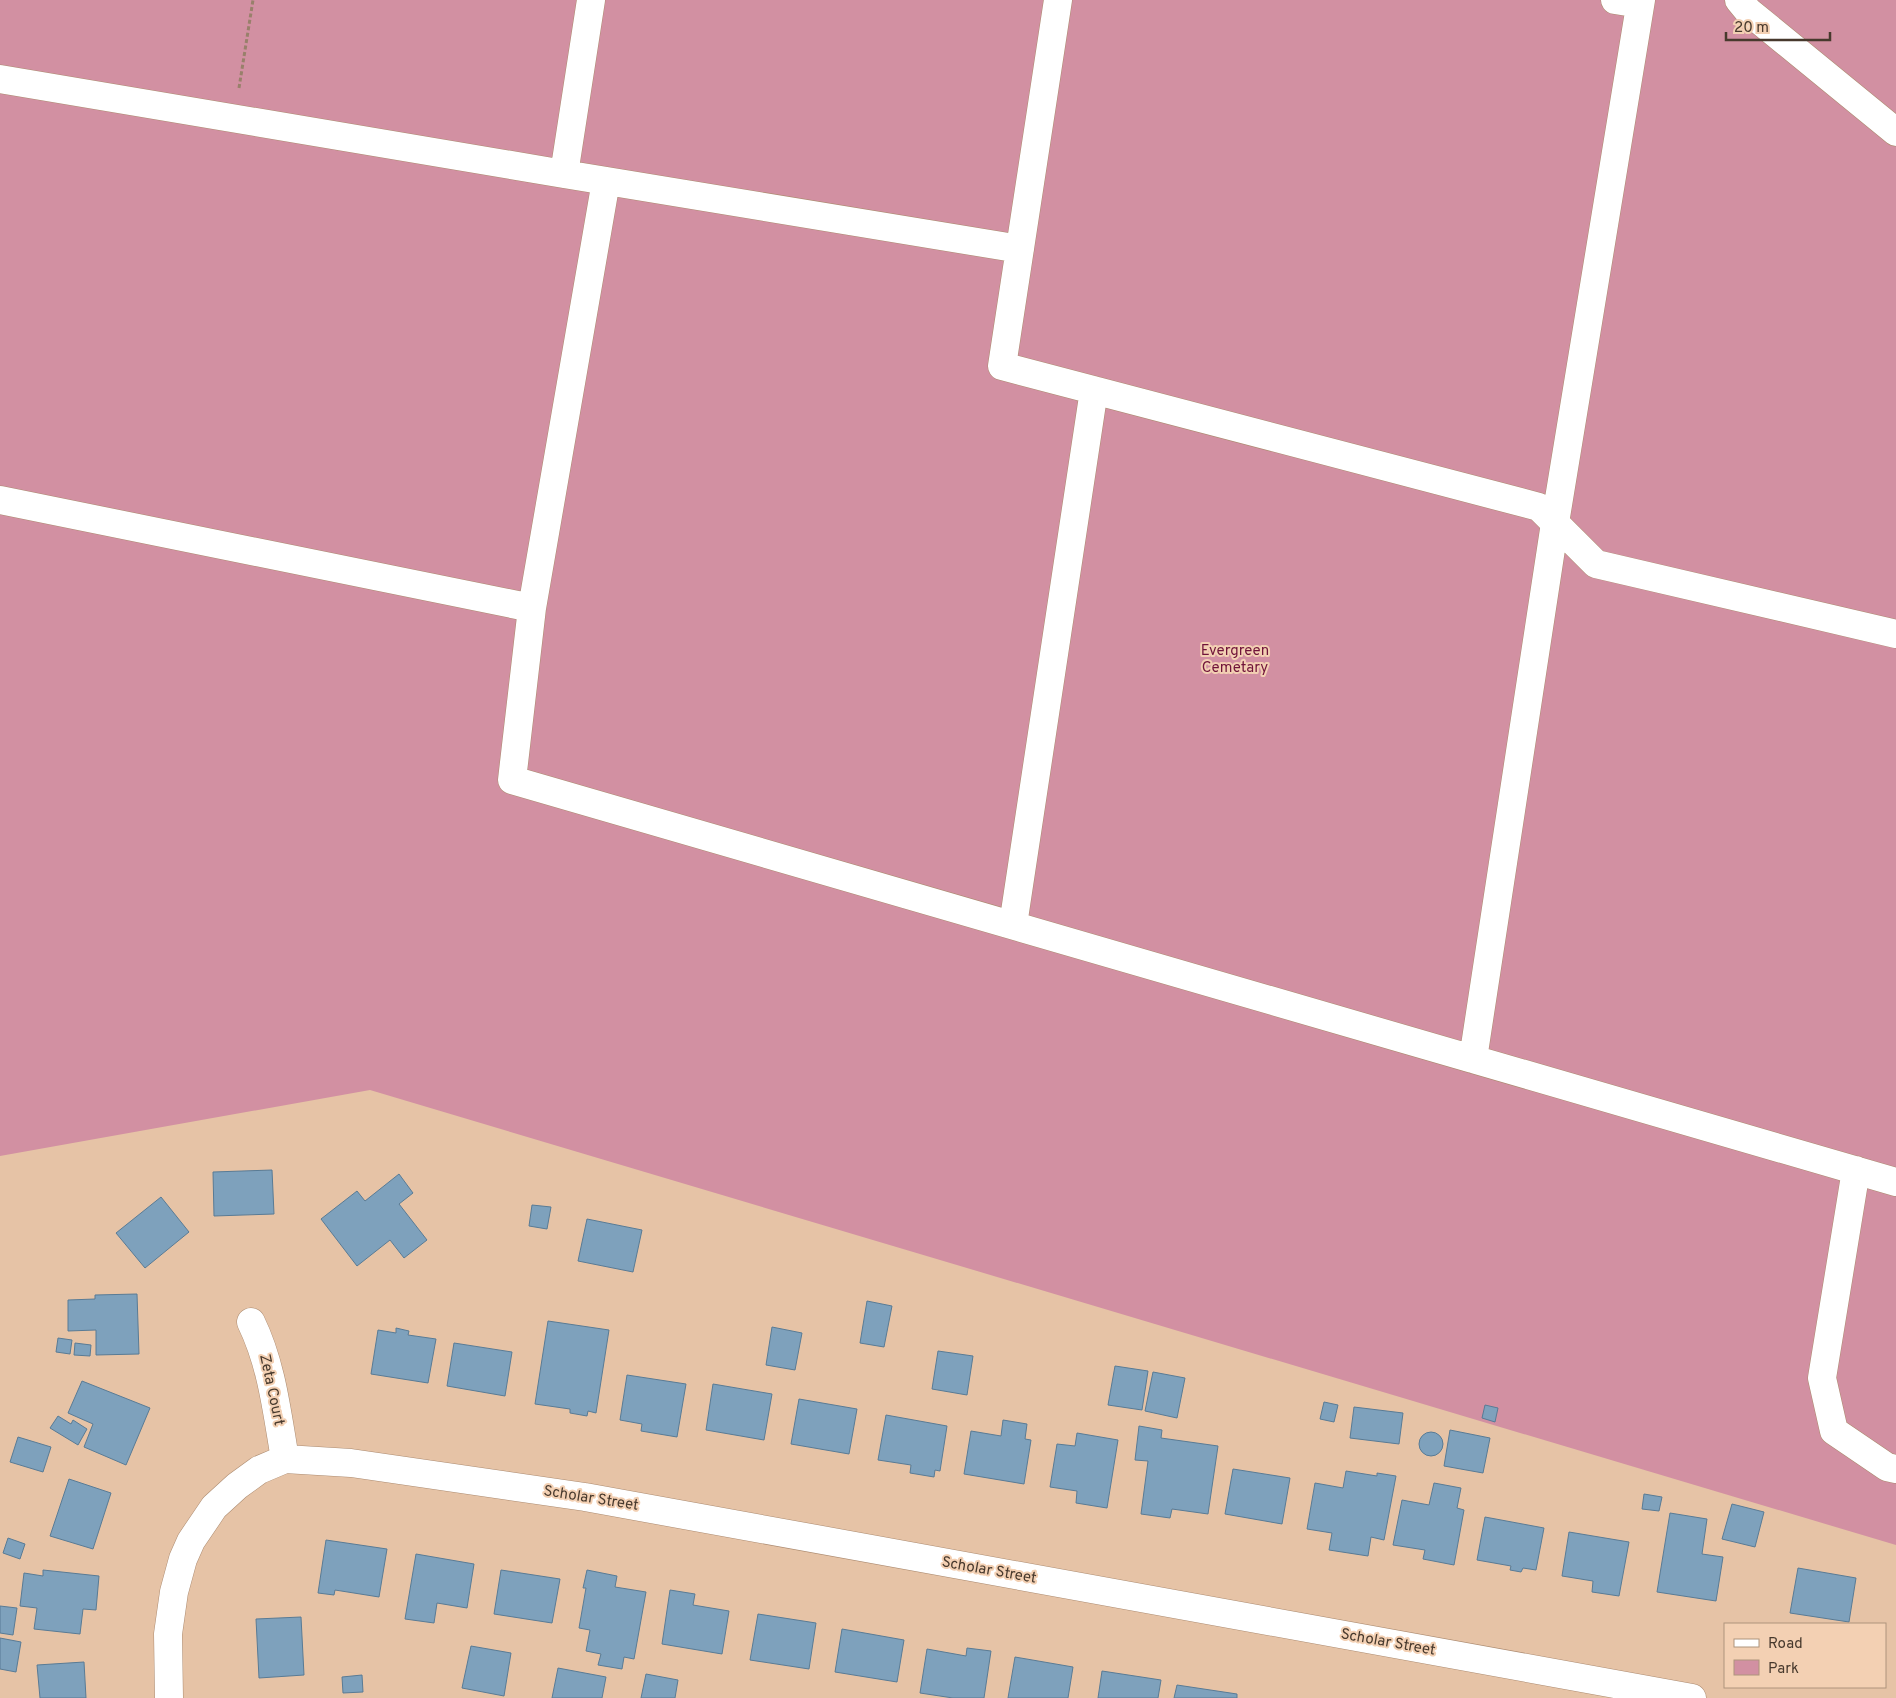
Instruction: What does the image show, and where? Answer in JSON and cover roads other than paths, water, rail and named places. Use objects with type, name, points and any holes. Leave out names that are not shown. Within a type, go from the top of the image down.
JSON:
[{"type":"street","points":[[564,174],[591,0]]},
{"type":"street","points":[[1058,0],[1002,366],[1540,507],[1596,564],[1896,634]]},
{"type":"street","points":[[1739,0],[1748,11],[1896,132]]},
{"type":"street","points":[[1473,1059],[1632,1]]},
{"type":"street","points":[[0,79],[1020,249]]},
{"type":"street","points":[[606,181],[532,608],[512,780],[1896,1182]]},
{"type":"street","points":[[1013,925],[1094,390]]},
{"type":"street","points":[[0,500],[532,608]]},
{"type":"street","points":[[1856,1170],[1822,1378],[1834,1431],[1887,1467],[1896,1469]]},
{"type":"street","name":"Zeta Court","points":[[251,1322],[261,1343],[272,1386],[285,1460]]},
{"type":"street","points":[[168,1698],[168,1634],[170,1617],[174,1592],[183,1559],[191,1541],[214,1508],[237,1486],[260,1470],[285,1460]]},
{"type":"street","name":"Scholar Street","points":[[285,1460],[350,1463],[585,1497],[1692,1698]]},
{"type":"park label","name":"Evergreen Cemetary","points":[[1235,660]]}]
